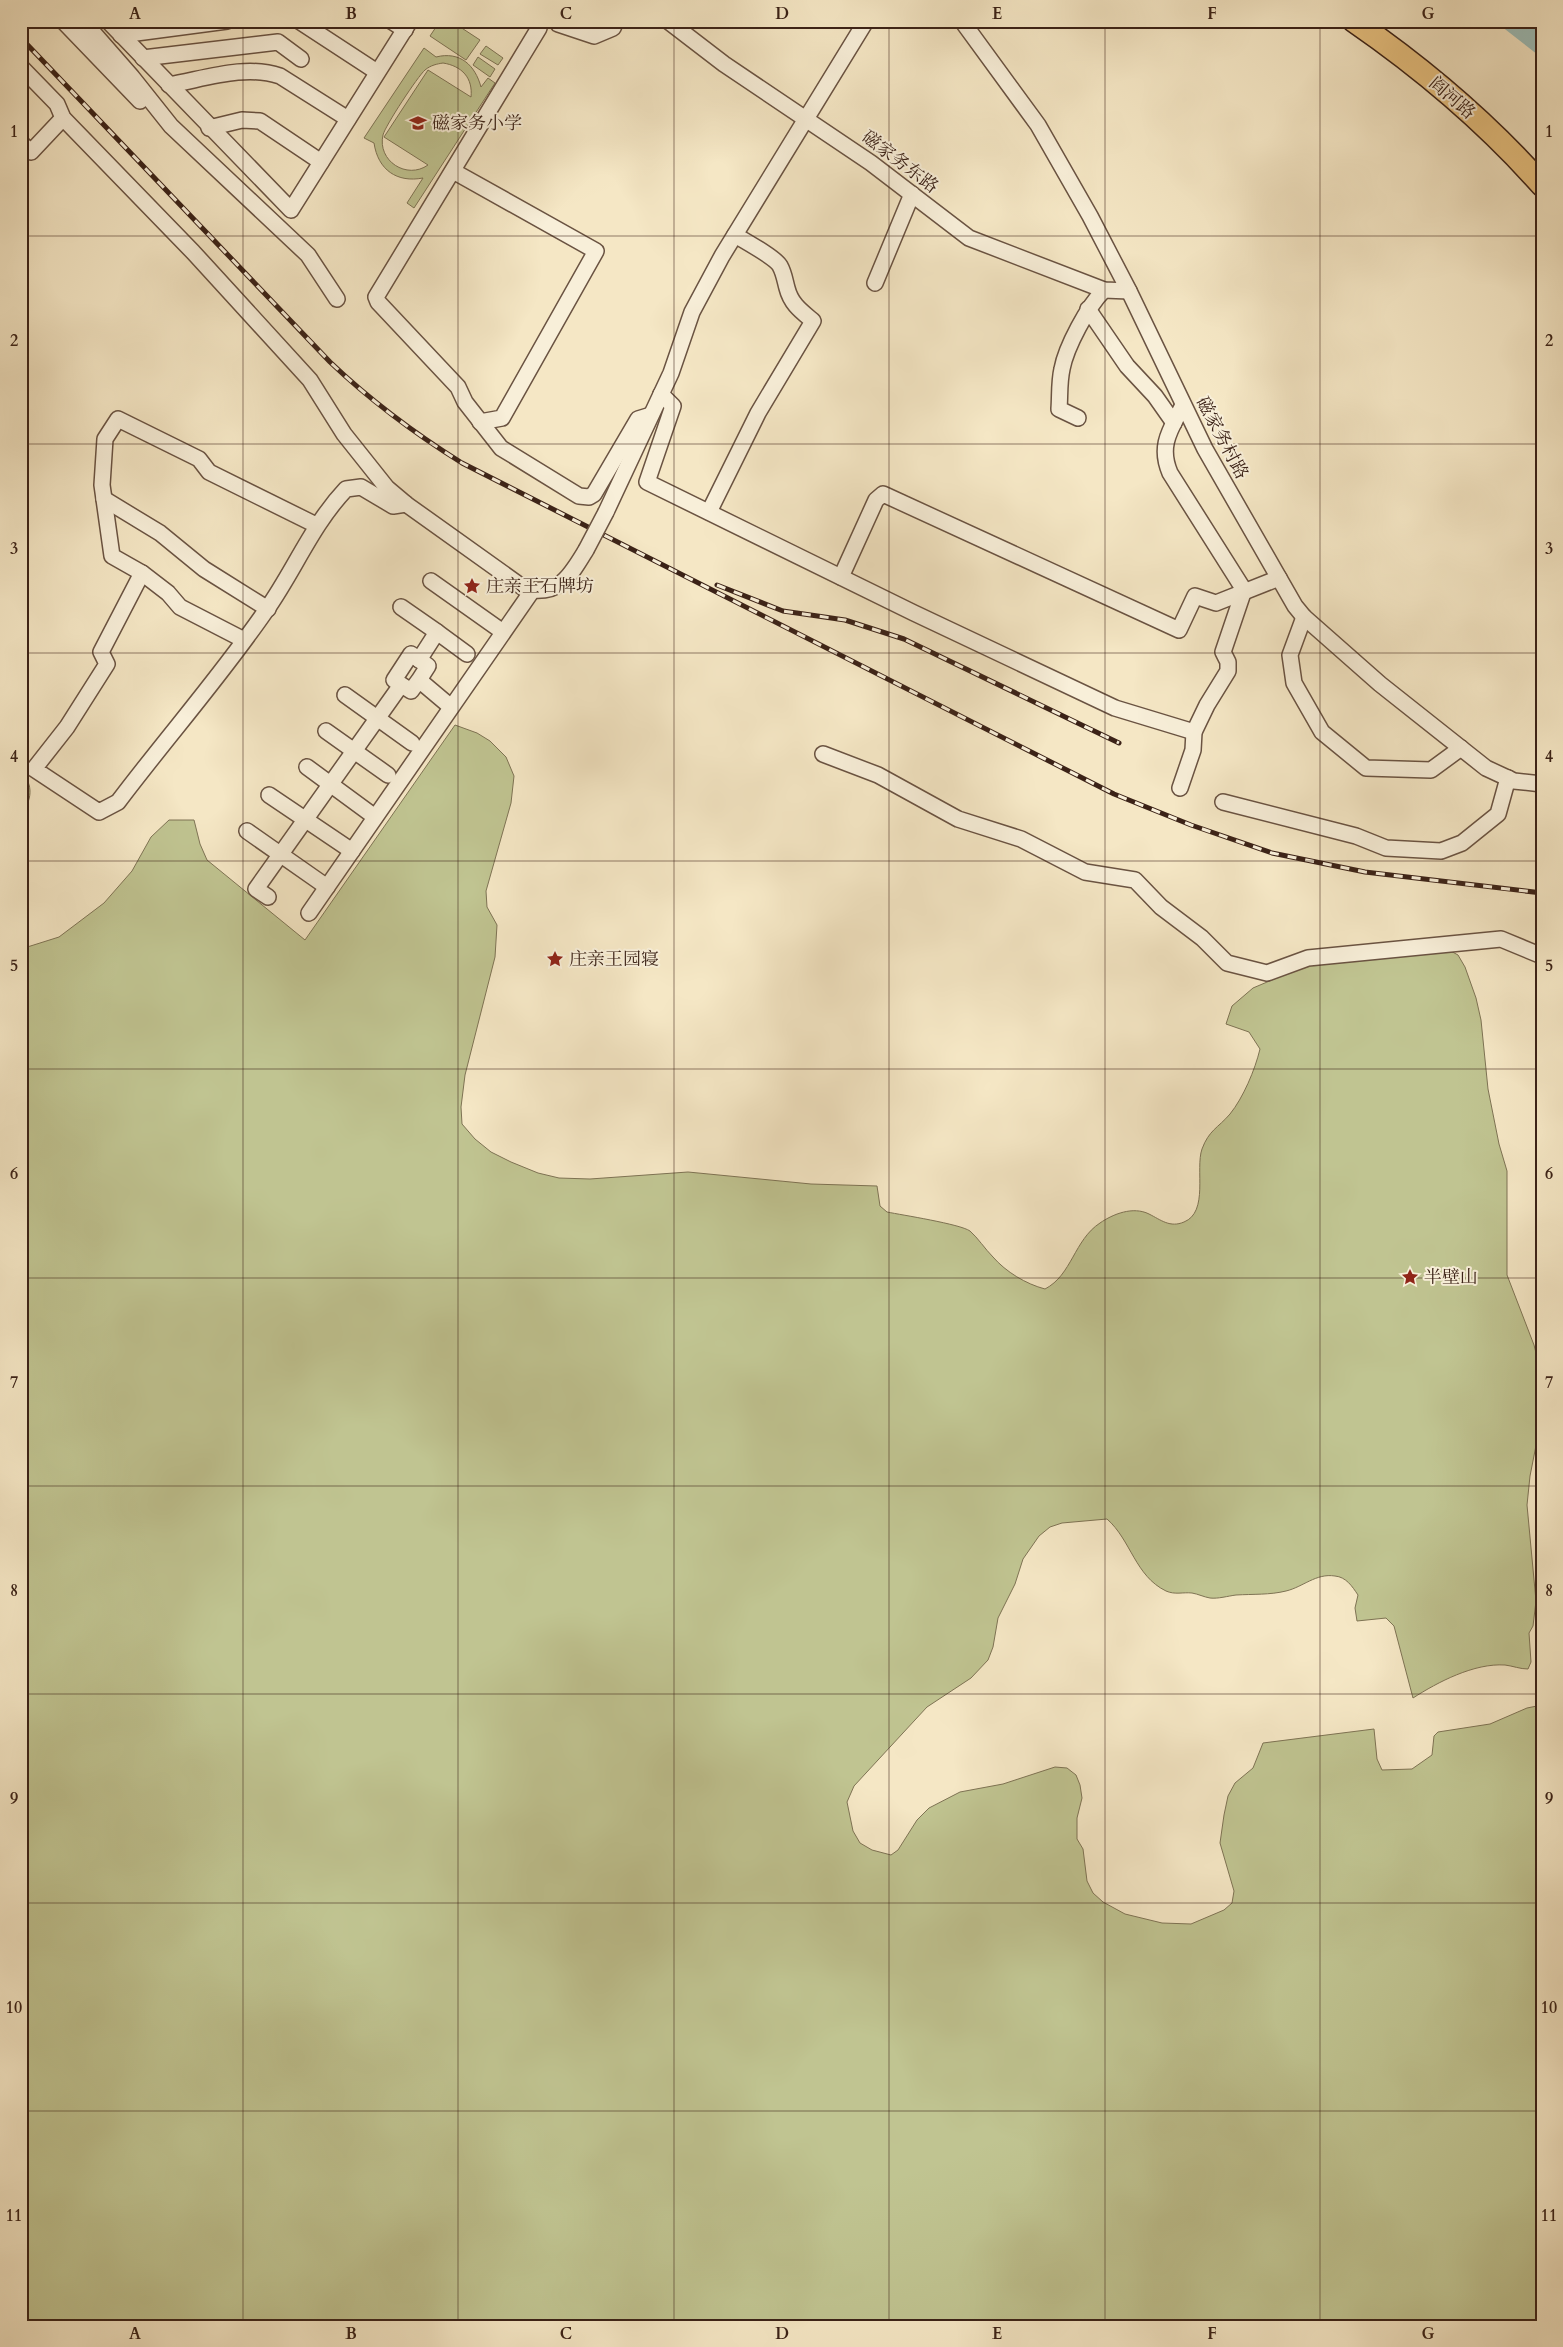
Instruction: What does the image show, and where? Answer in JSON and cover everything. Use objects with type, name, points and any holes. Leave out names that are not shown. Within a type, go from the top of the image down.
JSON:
[{"type":"highway","name":"阎河路","points":[[1354,21],[1386,43],[1459,103],[1519,159],[1542,185]]},
{"type":"street","points":[[63,21],[158,119],[172,126]]},
{"type":"street","points":[[82,21],[132,77],[172,126],[308,255],[337,299]]},
{"type":"street","points":[[108,21],[209,128],[291,210],[407,26],[391,21]]},
{"type":"street","points":[[121,35],[227,21]]},
{"type":"street","points":[[299,21],[378,72]]},
{"type":"street","points":[[558,24],[594,36],[613,28],[616,21]]},
{"type":"street","name":"磁家务东路","points":[[668,21],[724,64],[808,119],[970,238],[1104,290],[1129,291]]},
{"type":"street","name":"磁家务村路","points":[[962,21],[1038,125],[1129,291],[1205,449],[1304,618],[1380,684],[1486,768],[1514,781],[1542,784]]},
{"type":"street","points":[[21,67],[56,104],[63,118],[192,252],[310,380],[344,434],[387,488],[406,504],[525,589],[532,591],[549,590],[568,579],[586,550],[606,512],[661,394],[692,312],[735,235],[808,119],[860,23]]},
{"type":"street","points":[[540,28],[376,297],[378,302],[458,387],[465,402],[502,448],[579,496],[590,497],[594,494],[638,419],[651,415]]},
{"type":"street","points":[[143,58],[278,42],[301,59]]},
{"type":"street","points":[[169,86],[250,70],[268,72],[280,76],[348,119]]},
{"type":"street","points":[[21,143],[31,152],[63,118]]},
{"type":"street","points":[[209,128],[242,120],[260,121],[321,162]]},
{"type":"street","points":[[453,170],[596,251],[502,418],[480,422]]},
{"type":"street","points":[[875,283],[912,194]]},
{"type":"street","points":[[709,512],[758,413],[813,321],[795,306],[787,290],[780,264],[772,257],[735,235]]},
{"type":"street","points":[[1078,418],[1059,409],[1062,368],[1088,309],[1104,290]]},
{"type":"street","points":[[1088,309],[1128,366],[1155,396],[1174,423]]},
{"type":"street","points":[[661,394],[673,406],[647,482],[1115,708],[1194,732]]},
{"type":"street","points":[[1183,404],[1166,438],[1164,460],[1244,590]]},
{"type":"street","points":[[244,640],[180,607],[168,593],[142,573],[112,556],[102,485],[105,439],[118,419],[199,459],[209,472],[316,525]]},
{"type":"street","points":[[142,573],[101,652],[107,664],[67,727],[34,769],[100,812],[118,802],[268,609],[316,525],[328,508],[346,489],[361,487],[393,506],[406,504]]},
{"type":"street","points":[[841,577],[876,500],[883,494],[1178,630],[1195,596],[1216,603],[1244,590],[1279,578]]},
{"type":"street","points":[[104,499],[160,533],[212,575],[268,609]]},
{"type":"street","points":[[431,581],[503,632]]},
{"type":"street","points":[[1180,788],[1193,750],[1194,732],[1207,704],[1228,671],[1228,662],[1223,652],[1244,590]]},
{"type":"street","points":[[309,913],[532,591]]},
{"type":"street","points":[[401,607],[468,654]]},
{"type":"street","points":[[1304,618],[1290,655],[1294,683],[1322,732],[1366,768],[1431,770],[1462,748]]},
{"type":"street","points":[[418,660],[437,632]]},
{"type":"street","points":[[410,654],[418,660],[428,666],[411,691],[394,680],[410,654]]},
{"type":"street","points":[[418,680],[451,706]]},
{"type":"street","points":[[268,897],[256,889],[401,685]]},
{"type":"street","points":[[344,695],[412,742]]},
{"type":"street","points":[[326,731],[388,775]]},
{"type":"street","points":[[823,754],[878,775],[958,819],[1021,839],[1085,872],[1135,880],[1161,908],[1202,938],[1228,963],[1268,973],[1308,958],[1501,939],[1542,956]]},
{"type":"street","points":[[306,767],[375,817]]},
{"type":"street","points":[[1223,802],[1356,836],[1386,848],[1441,851],[1462,843],[1498,814],[1508,778]]},
{"type":"street","points":[[268,795],[352,851]]},
{"type":"street","points":[[247,831],[326,887]]},
{"type":"green space","points":[[440,21],[451,21],[480,40],[466,60],[430,36]]},
{"type":"green space","points":[[486,46],[503,58],[498,65],[480,54]]},
{"type":"green space","points":[[424,48],[436,57],[452,56],[465,62],[475,72],[481,87],[488,78],[495,83],[414,208],[407,203],[423,178],[405,178],[390,172],[380,161],[374,143],[364,138]],"holes":[[[438,64],[450,65],[465,74],[470,84],[471,97],[428,70],[384,137],[428,165],[420,169],[403,169],[389,160],[385,153],[382,144],[385,130],[402,101],[425,70]]]},
{"type":"green space","points":[[478,57],[495,69],[490,77],[473,65]]},
{"type":"green space","points":[[455,725],[477,733],[490,741],[506,757],[514,776],[511,803],[486,891],[487,907],[497,925],[495,957],[465,1075],[461,1107],[462,1124],[475,1139],[491,1152],[538,1173],[559,1178],[590,1179],[688,1172],[811,1184],[877,1186],[880,1206],[887,1212],[964,1228],[976,1237],[1004,1268],[1024,1281],[1045,1289],[1061,1275],[1091,1230],[1111,1217],[1123,1212],[1136,1211],[1149,1214],[1170,1224],[1179,1224],[1192,1217],[1199,1200],[1200,1157],[1202,1149],[1211,1133],[1230,1114],[1244,1092],[1252,1075],[1260,1049],[1249,1032],[1226,1024],[1232,1006],[1253,988],[1312,963],[1447,949],[1458,955],[1465,967],[1476,998],[1481,1020],[1488,1089],[1499,1144],[1507,1171],[1507,1275],[1534,1345],[1542,1377],[1542,1415],[1530,1476],[1527,1505],[1536,1601],[1533,1626],[1529,1633],[1531,1662],[1528,1669],[1493,1665],[1469,1670],[1445,1680],[1413,1698],[1394,1626],[1386,1618],[1357,1621],[1355,1608],[1358,1595],[1351,1585],[1342,1578],[1335,1576],[1322,1577],[1292,1589],[1268,1594],[1208,1598],[1192,1593],[1173,1593],[1166,1591],[1147,1576],[1122,1537],[1107,1519],[1062,1523],[1050,1527],[1039,1536],[1023,1559],[1015,1584],[998,1618],[993,1647],[988,1660],[971,1678],[927,1707],[854,1786],[847,1802],[853,1831],[860,1843],[872,1850],[891,1855],[898,1850],[917,1820],[929,1808],[960,1792],[1003,1784],[1055,1767],[1067,1768],[1076,1775],[1080,1785],[1082,1798],[1077,1818],[1077,1839],[1083,1849],[1087,1881],[1093,1893],[1103,1902],[1125,1914],[1162,1923],[1191,1924],[1224,1910],[1232,1903],[1234,1891],[1220,1843],[1224,1815],[1228,1796],[1235,1783],[1253,1768],[1263,1743],[1374,1729],[1377,1759],[1382,1770],[1412,1769],[1432,1755],[1434,1736],[1438,1732],[1490,1724],[1527,1708],[1542,1705],[1542,2326],[21,2326],[21,949],[59,937],[104,903],[132,871],[151,837],[169,820],[194,820],[200,844],[207,860],[305,940]]},
{"type":"green space","points":[[21,769],[30,787],[30,793],[21,817]]},
{"type":"waterway","points":[[1510,21],[1542,46]]},
{"type":"waterway","points":[[1539,44],[1542,41]]},
{"type":"railway","points":[[21,38],[330,362],[393,416],[462,463],[1114,794],[1191,825],[1272,853],[1365,872],[1542,893]]},
{"type":"railway","points":[[717,585],[783,611],[845,620],[904,639],[1119,743]]},
{"type":"place","name":"磁家务小学","points":[[418,123]]},
{"type":"place","name":"庄亲王石牌坊","points":[[472,586]]},
{"type":"place","name":"庄亲王园寝","points":[[555,959]]},
{"type":"place","name":"半壁山","points":[[1410,1277]]}]
